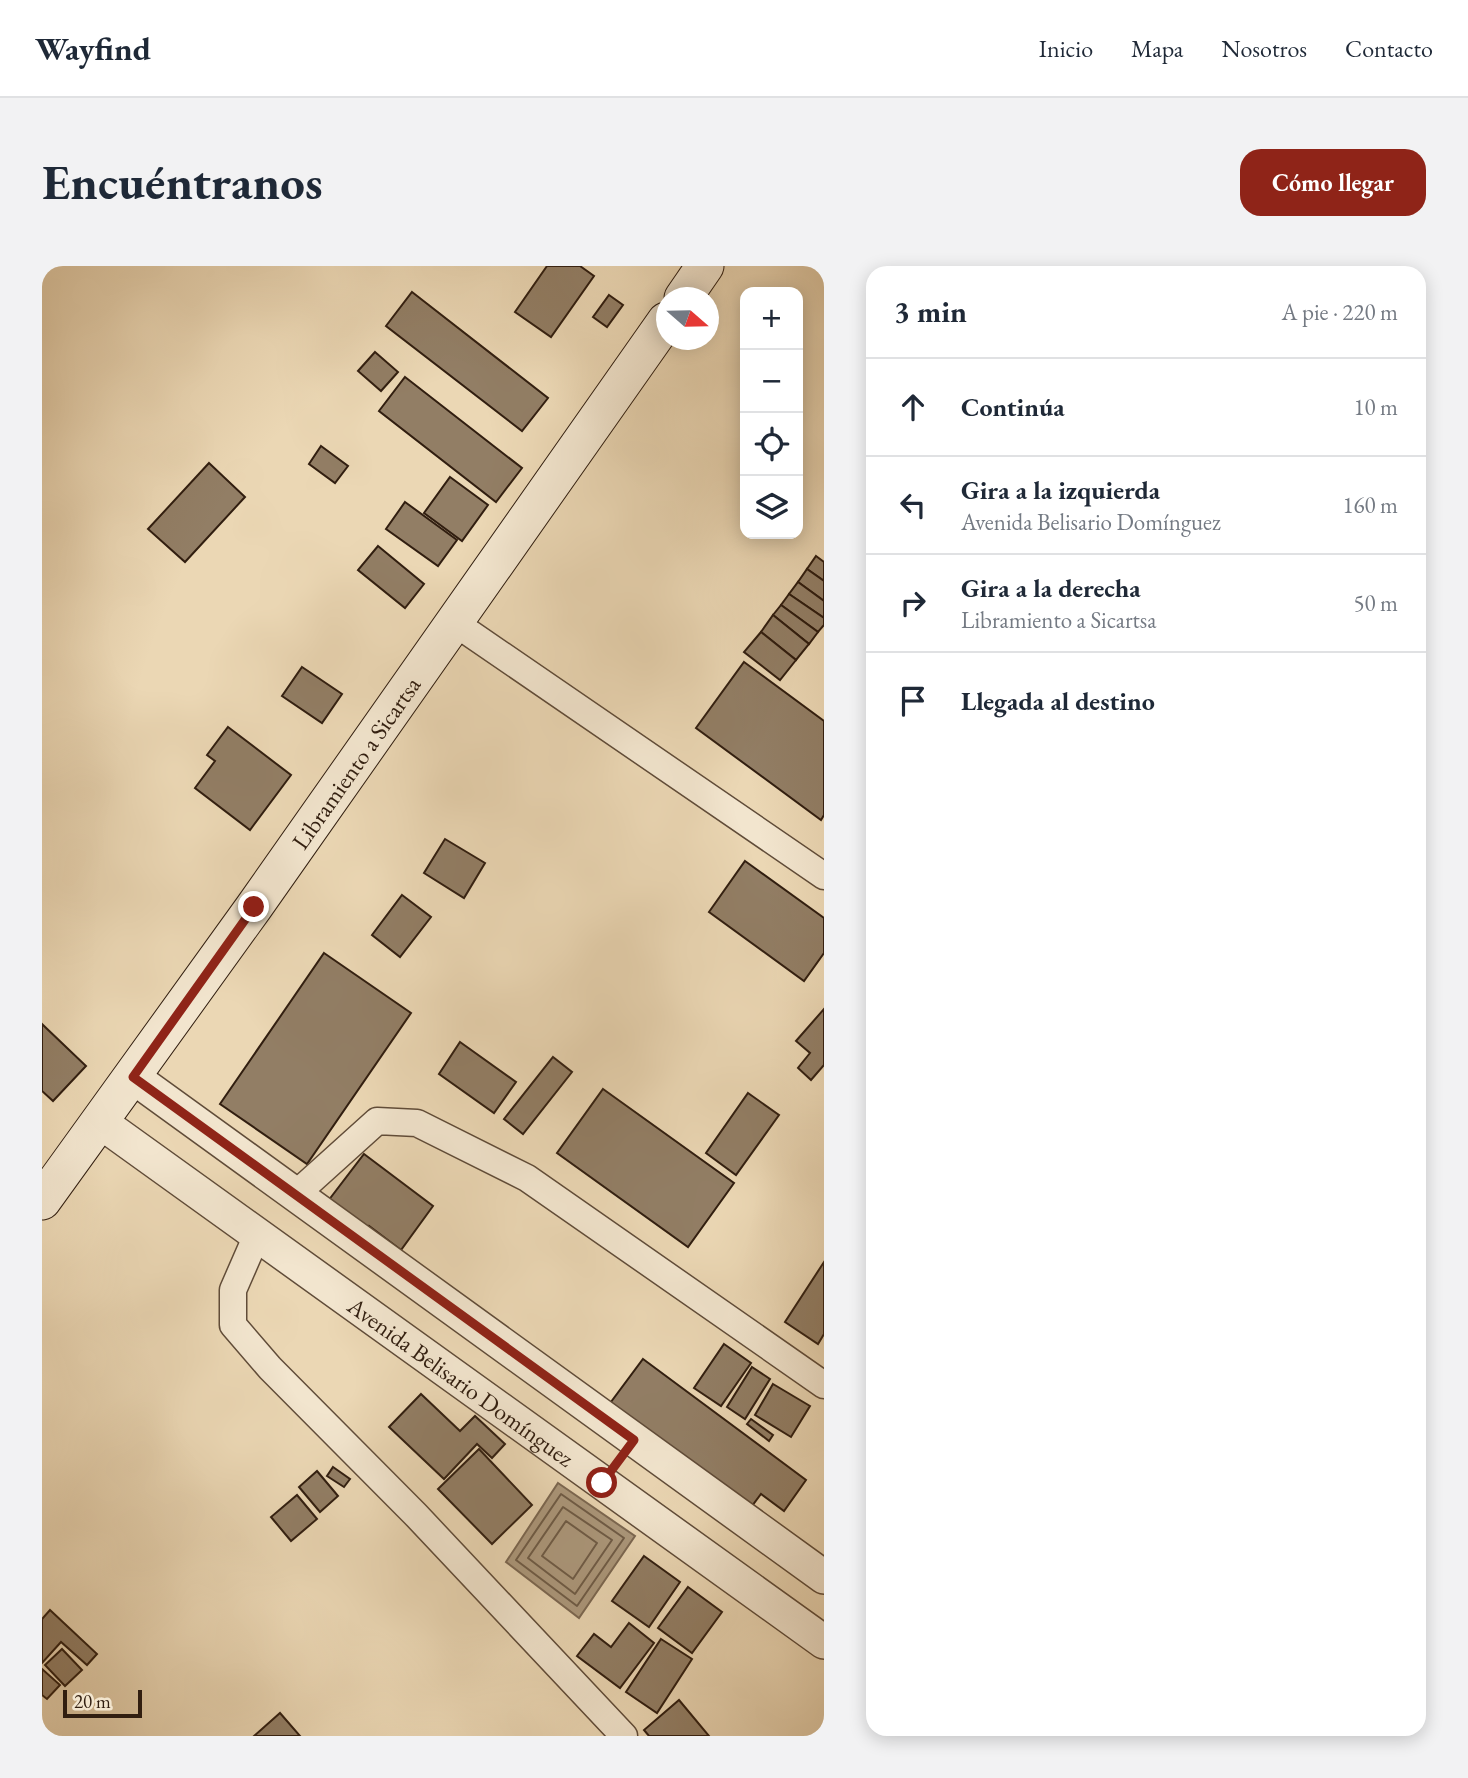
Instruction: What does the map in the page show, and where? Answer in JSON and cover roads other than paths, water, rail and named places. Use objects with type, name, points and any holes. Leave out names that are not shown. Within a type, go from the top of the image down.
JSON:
[{"type":"main road","points":[[691,287],[705,266]]},
{"type":"main road","name":"Libramiento a Sicartsa","points":[[42,1201],[133,1077],[656,337]]},
{"type":"street","points":[[455,623],[824,877]]},
{"type":"street","points":[[133,1077],[824,1577]]},
{"type":"street","name":"Avenida Belisario Domínguez","points":[[99,1121],[824,1642]]},
{"type":"street","points":[[296,1194],[377,1121],[417,1124],[527,1178],[824,1385]]},
{"type":"street","points":[[257,1235],[233,1290],[233,1325],[270,1368],[416,1515],[624,1736]]},
{"type":"street","points":[[602,1483],[634,1440]]},
{"type":"water","points":[[558,1483],[635,1536],[579,1618],[506,1562]]}]
